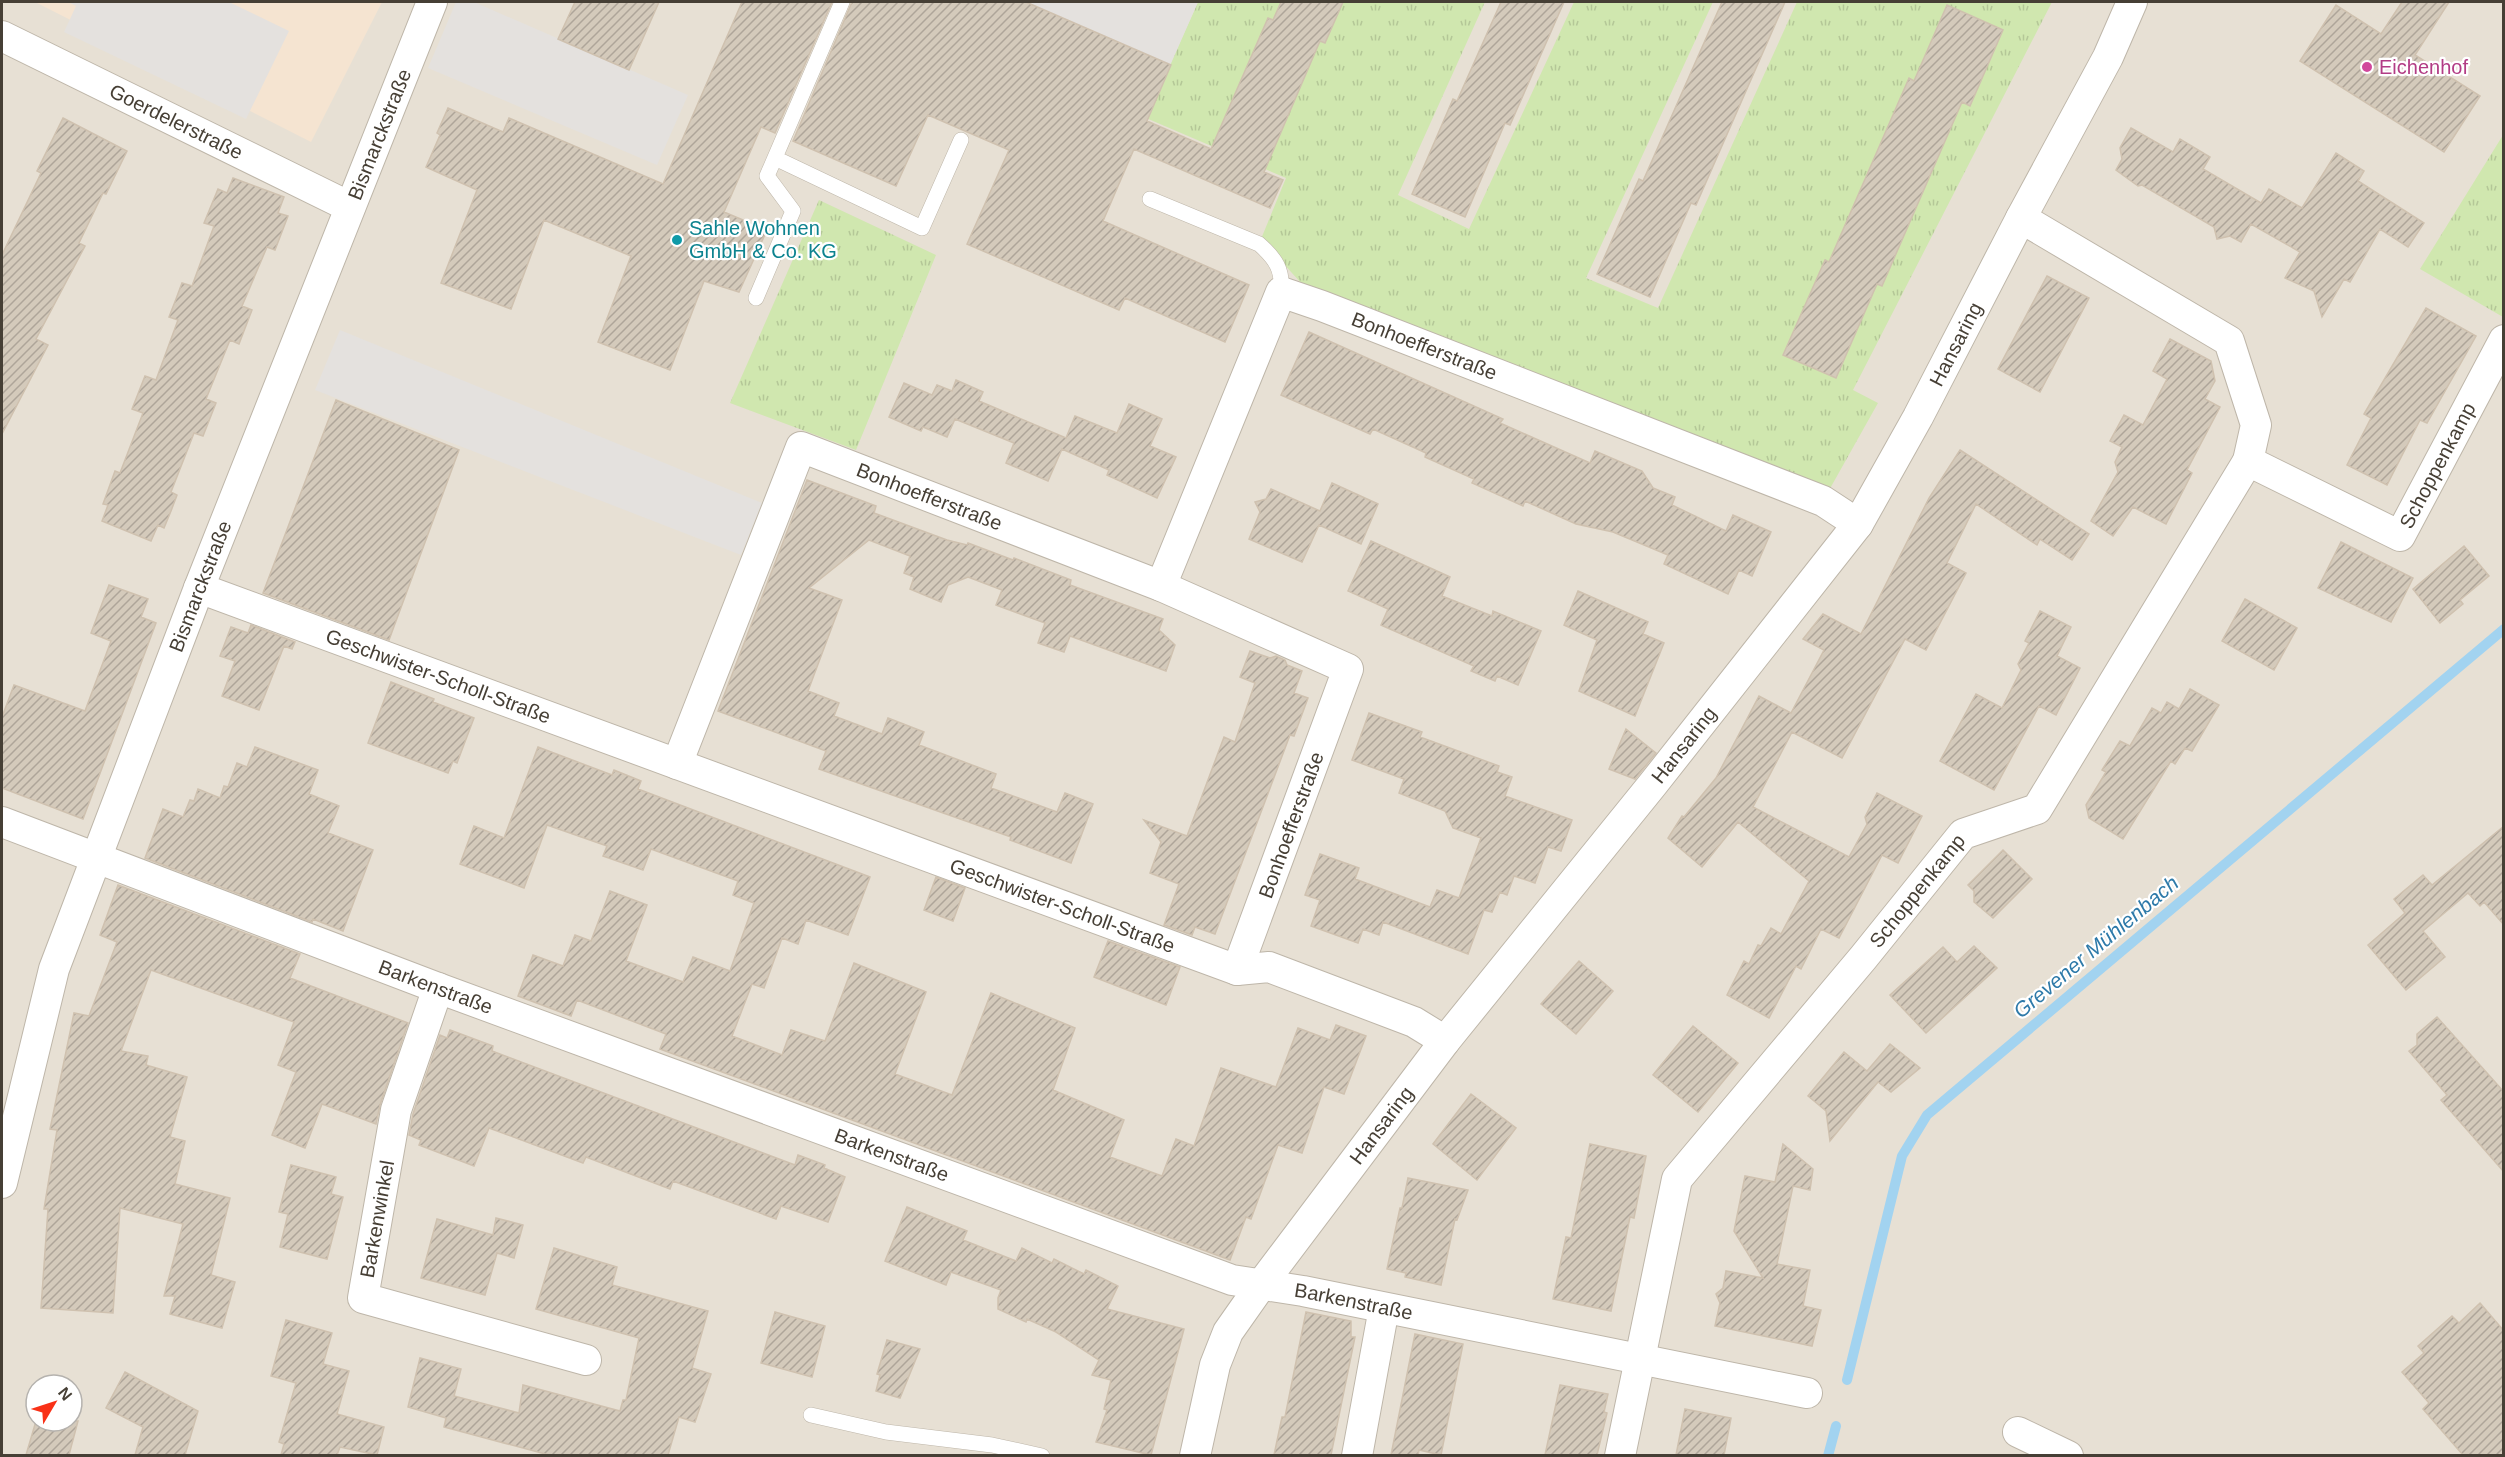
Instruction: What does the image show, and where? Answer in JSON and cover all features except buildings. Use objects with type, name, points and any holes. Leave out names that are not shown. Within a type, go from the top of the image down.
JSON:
[{"type":"street","name":"Bismarckstraße","points":[[2,1183],[54,969],[199,588],[432,2]]},
{"type":"street","name":"Hansaring","points":[[1196,1455],[1215,1365],[1228,1332],[1261,1285],[1445,1041],[1653,784],[1858,524],[1918,417],[2108,57],[2132,2]]},
{"type":"street","name":"Goerdelerstraße","points":[[2,36],[350,207]]},
{"type":"street","name":"Schoppenkamp","points":[[1620,1455],[1677,1179],[1863,958],[1963,834],[2037,809],[2248,461],[2256,424],[2229,341],[2021,218]]},
{"type":"street","name":"Bonhoefferstraße","points":[[1281,292],[1823,501],[1858,524]]},
{"type":"street","points":[[1161,586],[1281,292]]},
{"type":"street","name":"Schoppenkamp","points":[[2248,461],[2400,536],[2504,340]]},
{"type":"street","name":"Bonhoefferstraße","points":[[677,764],[801,447],[1161,586],[1348,669],[1237,970]]},
{"type":"street","name":"Geschwister-Scholl-Straße","points":[[199,588],[1237,970],[1269,968],[1414,1022],[1445,1041]]},
{"type":"street","name":"Barkenstraße","points":[[2,822],[438,988],[1232,1280],[1304,1290],[1807,1393]]},
{"type":"street","name":"Barkenwinkel","points":[[438,988],[396,1110],[363,1298],[585,1360]]},
{"type":"street","points":[[1357,1455],[1384,1308]]},
{"type":"street","points":[[2018,1432],[2065,1454]]},
{"type":"lane","points":[[756,298],[793,212],[767,176],[842,2]]},
{"type":"lane","points":[[775,158],[922,228],[961,140]]},
{"type":"lane","points":[[1150,199],[1259,244],[1273,256],[1279,265],[1281,292]]},
{"type":"lane","points":[[811,1415],[886,1432],[992,1445],[1042,1455]]},
{"type":"shaded area","points":[[2,2],[2503,2],[2503,1455],[2,1456]]},
{"type":"shaded area","points":[[35,2],[382,2],[311,142]]},
{"type":"shaded area","points":[[68,2],[229,2],[289,31],[246,119],[64,32],[76,6]]},
{"type":"shaded area","points":[[456,2],[474,2],[688,95],[657,165],[428,68]]},
{"type":"shaded area","points":[[1019,2],[1198,2],[1169,68]]},
{"type":"shaded area","points":[[340,330],[762,503],[741,555],[315,390]]},
{"type":"green space","points":[[1198,2],[1485,2],[1398,195],[1469,229],[1574,2],[1713,2],[1586,278],[1658,308],[1797,2],[2052,2],[1853,390],[1878,403],[1823,501],[1322,306],[1261,239],[1286,178],[1146,118]]},
{"type":"green space","points":[[2503,135],[2503,317],[2420,269]]},
{"type":"green space","points":[[819,200],[936,255],[856,450],[730,403]]},
{"type":"waterway","name":"Grevener Mühlenbach","points":[[1847,1380],[1902,1156],[1927,1115],[2504,629]]},
{"type":"waterway","name":"Grevener Mühlenbach","points":[[1828,1456],[1836,1426]]},
{"type":"place","name":"Eichenhof","points":[[2367,67]]},
{"type":"place","name":"Sahle Wohnen GmbH & Co. KG","points":[[677,240]]}]
